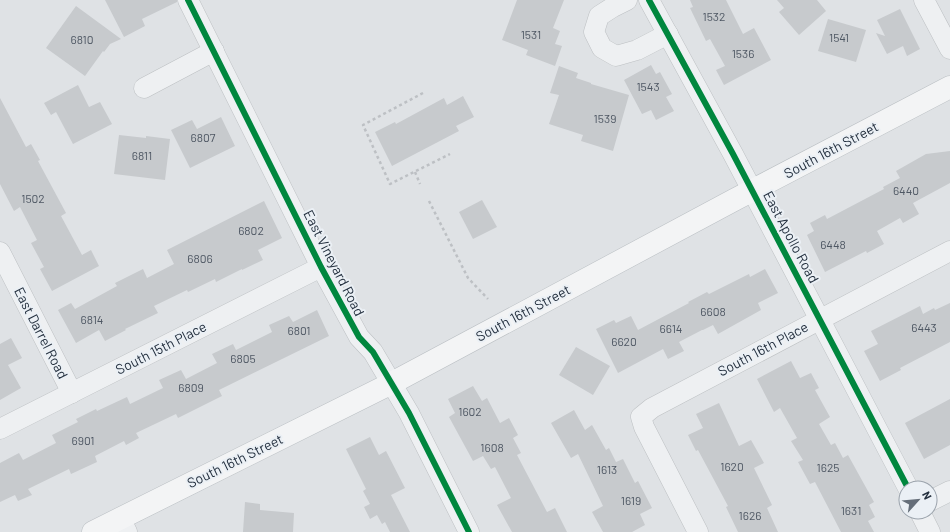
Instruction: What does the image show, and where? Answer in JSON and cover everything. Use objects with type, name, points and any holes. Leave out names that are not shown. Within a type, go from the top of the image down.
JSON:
[{"type":"main road","name":"South 16th Street","points":[[93,532],[124,525],[753,190],[950,87]]},
{"type":"street","name":"East Vineyard Road","points":[[188,0],[322,267],[359,337],[373,352],[409,413],[469,532]]},
{"type":"street","points":[[627,0],[599,16],[594,32],[602,48],[616,56],[637,50],[668,34]]},
{"type":"street","name":"East Apollo Road","points":[[649,0],[753,190],[904,480]]},
{"type":"street","points":[[924,0],[950,49]]},
{"type":"street","points":[[144,88],[214,51]]},
{"type":"street","name":"South 16th Place","points":[[698,532],[644,427],[641,416],[652,408],[950,251]]},
{"type":"street","name":"East Darrel Road","points":[[0,252],[72,393]]},
{"type":"street","name":"South 15th Place","points":[[0,429],[322,267]]},
{"type":"street","points":[[938,497],[950,491]]},
{"type":"street","points":[[924,520],[930,532]]},
{"type":"path","points":[[423,93],[363,125],[390,184],[450,154]]},
{"type":"path","points":[[415,172],[420,184]]},
{"type":"path","points":[[429,201],[468,278],[488,299]]},
{"type":"building","points":[[105,0],[177,0],[177,2],[142,19],[145,26],[124,37]]},
{"type":"building","points":[[517,0],[564,0],[553,28],[560,31],[555,44],[562,46],[555,66],[526,55],[528,50],[502,40]]},
{"type":"building","points":[[690,0],[726,0],[743,34],[754,28],[771,60],[724,85],[716,70],[725,66],[710,39],[706,41],[690,8],[693,7]]},
{"type":"building","points":[[777,0],[817,0],[826,11],[799,35],[779,12],[784,8]]},
{"type":"building","points":[[76,6],[121,39],[110,44],[104,52],[103,51],[85,76],[46,48]]},
{"type":"building","points":[[900,9],[920,49],[907,56],[903,46],[887,54],[876,33],[885,36],[877,20]]},
{"type":"building","points":[[828,19],[866,30],[856,62],[818,51]]},
{"type":"building","points":[[651,65],[656,74],[660,72],[672,94],[666,97],[674,111],[656,120],[651,110],[642,114],[624,80]]},
{"type":"building","points":[[559,66],[578,73],[576,78],[629,95],[613,151],[581,141],[583,135],[549,124],[559,95],[550,93]]},
{"type":"building","points":[[78,85],[89,107],[100,102],[112,124],[73,144],[56,112],[51,115],[44,103]]},
{"type":"building","points":[[463,96],[474,117],[456,126],[459,131],[392,166],[375,132],[395,122],[396,124],[444,98],[447,105]]},
{"type":"building","points":[[0,98],[26,147],[31,144],[40,160],[38,161],[66,213],[61,216],[82,255],[91,250],[99,266],[52,291],[40,269],[44,267],[31,243],[37,240],[20,207],[14,211],[0,184]]},
{"type":"building","points":[[221,117],[235,146],[190,168],[171,130],[192,120],[197,129]]},
{"type":"building","points":[[119,135],[170,139],[165,180],[114,174]]},
{"type":"building","points":[[950,151],[950,183],[913,203],[919,214],[903,223],[900,218],[877,231],[884,244],[867,253],[866,251],[825,272],[807,235],[814,231],[810,223],[825,215],[827,219],[884,189],[883,187],[900,178],[896,171],[926,154]]},
{"type":"building","points":[[482,200],[497,227],[473,239],[459,212]]},
{"type":"building","points":[[264,201],[282,238],[258,250],[263,260],[216,282],[215,279],[188,292],[187,290],[154,306],[158,313],[125,329],[126,330],[105,341],[99,330],[76,343],[58,310],[71,303],[75,309],[117,286],[115,283],[143,269],[147,278],[174,264],[167,250]]},
{"type":"building","points":[[765,269],[778,293],[758,303],[761,310],[718,334],[713,325],[679,342],[684,351],[668,359],[663,349],[618,373],[596,329],[614,320],[616,323],[631,316],[638,330],[707,292],[709,294],[749,274],[750,277]]},
{"type":"building","points":[[950,303],[950,342],[900,368],[901,370],[880,381],[864,351],[878,344],[871,331],[920,306],[923,314],[934,308],[935,310]]},
{"type":"building","points":[[317,310],[329,336],[219,390],[222,396],[178,418],[176,414],[136,433],[139,438],[126,445],[124,441],[95,456],[97,462],[71,474],[69,469],[28,489],[32,495],[18,501],[15,495],[0,502],[0,463],[19,453],[23,460],[56,443],[52,435],[78,422],[76,419],[96,409],[97,411],[127,397],[130,404],[163,388],[159,380],[181,370],[186,379],[217,363],[212,354],[233,344],[236,350],[272,332],[269,325],[289,316],[293,322]]},
{"type":"building","points":[[11,338],[22,358],[8,365],[21,388],[0,400],[0,344]]},
{"type":"building","points":[[576,347],[610,366],[593,395],[559,375]]},
{"type":"building","points":[[791,361],[800,378],[811,373],[819,388],[815,390],[830,417],[819,424],[831,445],[835,443],[843,458],[848,455],[874,502],[869,505],[875,517],[868,521],[874,532],[841,532],[815,482],[810,484],[798,462],[803,460],[791,441],[797,438],[780,408],[774,412],[757,379]]},
{"type":"building","points":[[473,386],[482,401],[487,398],[500,423],[509,418],[518,435],[513,438],[521,453],[517,455],[547,512],[555,508],[567,532],[512,532],[497,505],[511,498],[495,467],[491,469],[483,456],[473,461],[449,417],[455,413],[448,399]]},
{"type":"building","points":[[950,399],[950,445],[924,459],[905,423]]},
{"type":"building","points":[[719,403],[739,446],[751,440],[764,463],[754,468],[772,505],[767,508],[778,532],[738,532],[726,507],[728,506],[698,450],[696,451],[688,435],[703,428],[696,414]]},
{"type":"building","points":[[574,410],[585,430],[592,425],[606,450],[609,448],[616,462],[623,459],[635,483],[638,481],[652,508],[640,514],[645,525],[632,532],[603,532],[592,512],[603,506],[578,454],[571,458],[551,423]]},
{"type":"building","points":[[370,437],[379,455],[386,451],[405,488],[391,495],[410,532],[390,532],[385,522],[382,524],[377,515],[370,519],[364,507],[370,504],[363,491],[366,489],[346,449]]},
{"type":"building","points":[[245,502],[260,504],[260,510],[294,513],[293,532],[243,532]]},
{"type":"cycle path","points":[[188,0],[321,267],[359,337],[373,352],[409,413],[469,532]]},
{"type":"cycle path","points":[[649,0],[733,154],[904,480]]}]
